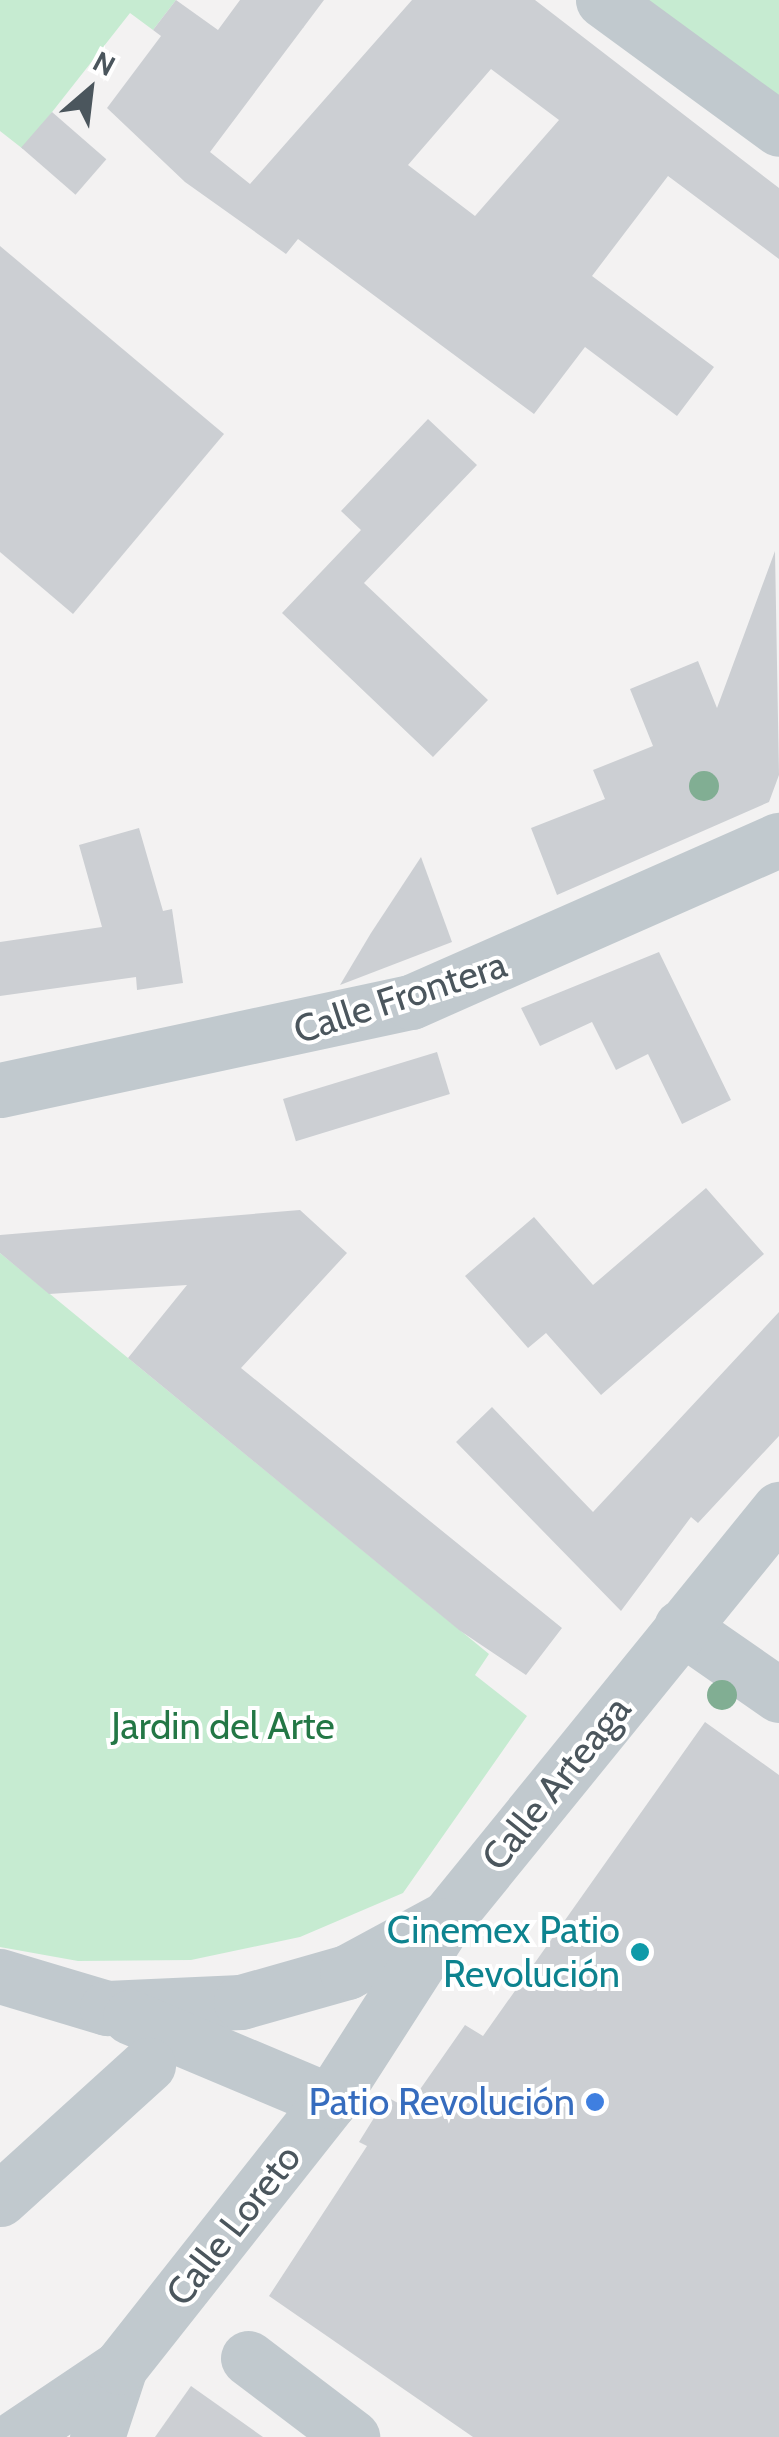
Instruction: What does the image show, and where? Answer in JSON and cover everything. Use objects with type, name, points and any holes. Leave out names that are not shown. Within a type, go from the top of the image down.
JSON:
[{"type":"street","points":[[603,0],[779,129]]},
{"type":"street","name":"Calle Frontera","points":[[0,1090],[411,1002],[779,840]]},
{"type":"street","name":"Calle Arteaga","points":[[106,2008],[186,2008],[295,1990],[448,1918],[779,1509]]},
{"type":"street","points":[[681,1627],[779,1695]]},
{"type":"street","name":"Calle Loreto","points":[[96,2437],[120,2367],[330,2101],[448,1918]]},
{"type":"street","name":"Calle Arteaga","points":[[0,1976],[106,2008],[330,2101]]},
{"type":"street","points":[[0,2199],[148,2065]]},
{"type":"street","points":[[248,2358],[352,2437]]},
{"type":"street","points":[[16,2437],[120,2367]]},
{"type":"green space","points":[[0,0],[176,0],[153,30],[130,13],[23,149],[0,131]]},
{"type":"green space","points":[[639,0],[779,0],[779,101]]},
{"type":"green space","name":"Jardin del Arte","points":[[0,1253],[489,1654],[475,1675],[527,1716],[403,1893],[300,1937],[191,1960],[78,1961],[0,1947]]},
{"type":"building","points":[[176,0],[218,30],[240,0],[324,0],[210,152],[250,184],[412,0],[535,0],[779,188],[779,259],[668,176],[592,276],[714,367],[677,416],[585,347],[534,414],[298,239],[286,254],[185,182],[107,108],[161,36],[153,30]],"holes":[[[491,69],[559,120],[475,216],[408,165]]]},
{"type":"building","points":[[52,112],[106,159],[76,195],[21,147]]},
{"type":"building","points":[[0,246],[224,434],[73,614],[0,552]]},
{"type":"building","points":[[428,419],[477,465],[364,583],[488,700],[433,757],[282,613],[361,530],[341,511]]},
{"type":"building","points":[[775,551],[779,775],[769,802],[557,895],[531,828],[605,799],[593,770],[653,746],[630,689],[698,661],[717,708]]},
{"type":"building","points":[[139,828],[163,911],[172,909],[183,983],[137,990],[136,977],[0,996],[0,942],[102,927],[79,845]]},
{"type":"building","points":[[421,857],[452,942],[340,985],[371,933]]},
{"type":"building","points":[[659,952],[731,1100],[682,1124],[648,1054],[616,1070],[592,1022],[540,1046],[521,1008]]},
{"type":"building","points":[[437,1052],[450,1094],[296,1141],[283,1099]]},
{"type":"building","points":[[706,1188],[764,1254],[601,1395],[546,1333],[528,1348],[465,1276],[534,1217],[593,1285]]},
{"type":"building","points":[[300,1210],[347,1253],[241,1368],[562,1628],[526,1675],[459,1630],[128,1358],[187,1285],[49,1294],[0,1253],[0,1235]]},
{"type":"building","points":[[779,1312],[779,1436],[698,1523],[691,1517],[621,1611],[456,1442],[492,1407],[593,1512]]},
{"type":"building","name":"Patio Revolución","points":[[705,1722],[779,1775],[779,2437],[473,2437],[269,2296],[367,2146],[359,2142],[387,2097],[407,2108],[465,2025],[483,2036]]},
{"type":"building","points":[[191,2386],[263,2437],[155,2437]]},
{"type":"place","name":"Cinemex Patio Revolución","points":[[640,1952]]},
{"type":"place","name":"Patio Revolución","points":[[595,2102]]}]
